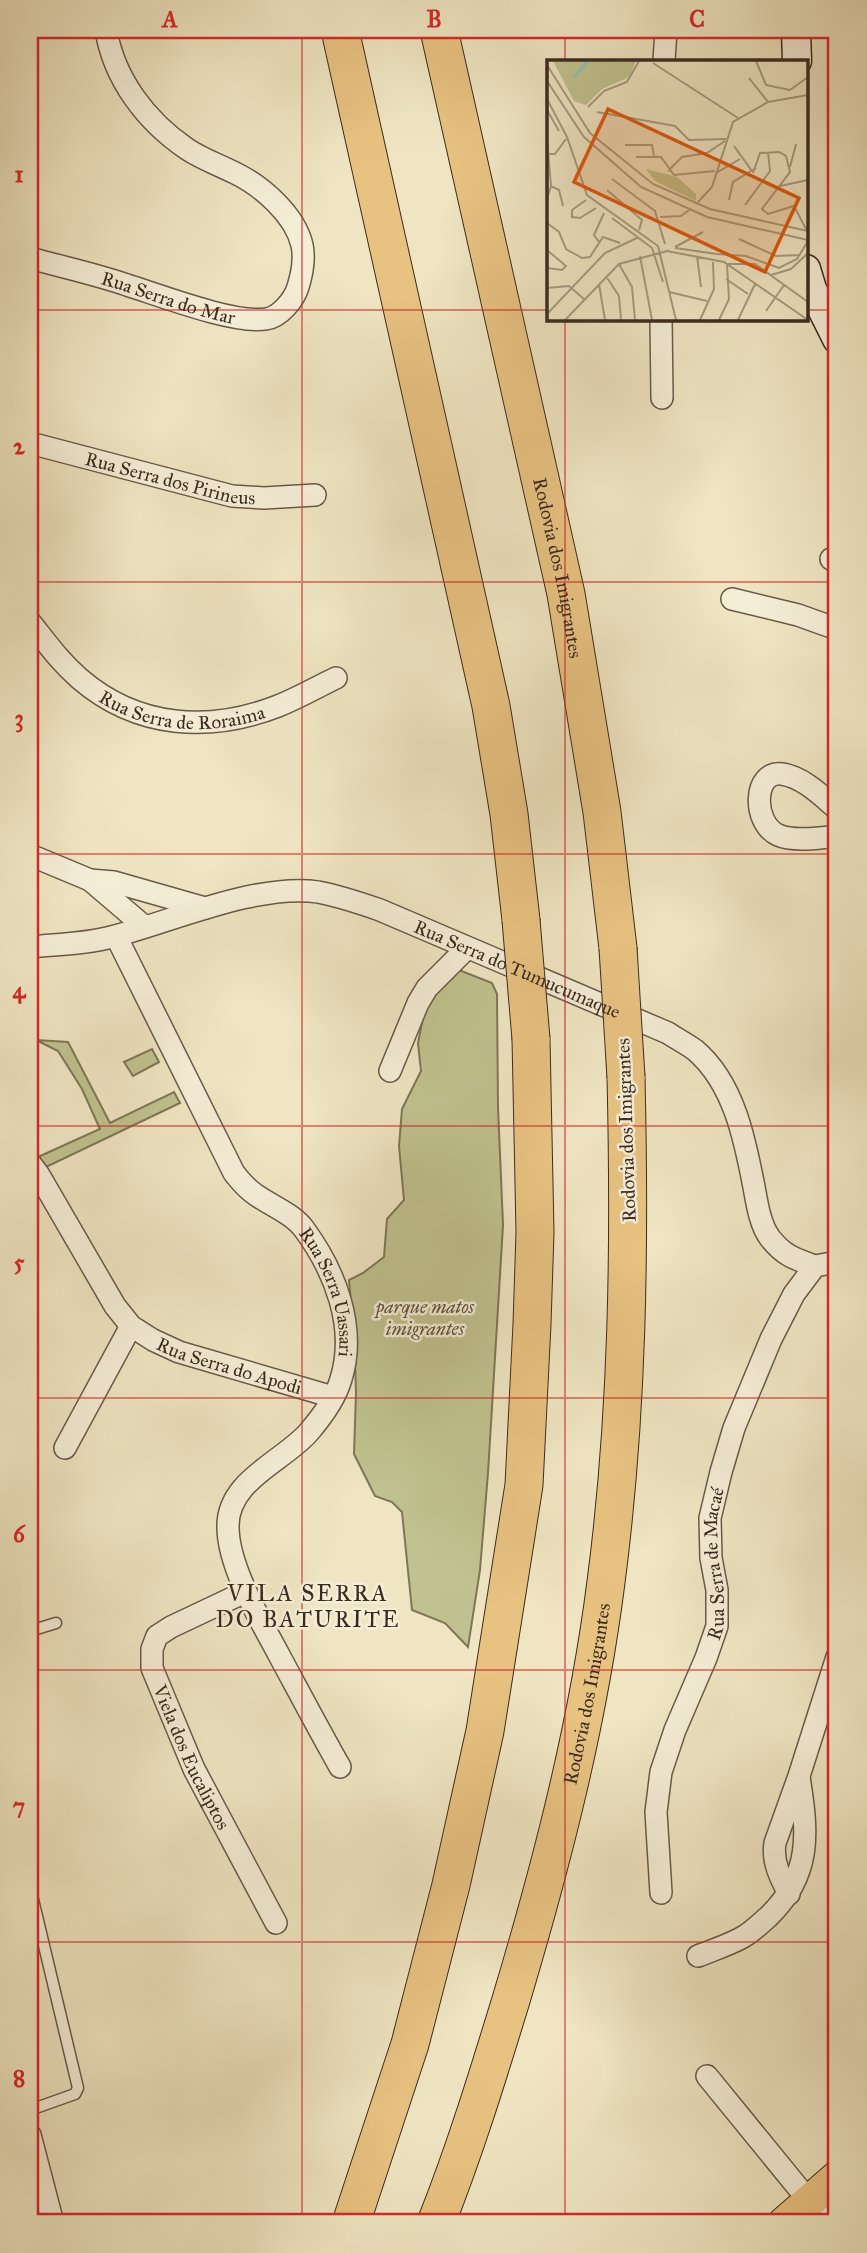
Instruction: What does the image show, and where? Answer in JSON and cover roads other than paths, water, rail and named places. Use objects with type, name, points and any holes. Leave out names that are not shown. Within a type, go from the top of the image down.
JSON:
[{"type":"highway","points":[[340,30],[491,706],[509,814],[531,1039],[535,1232],[524,1485],[485,1731],[451,1885],[410,2043],[351,2223]]},
{"type":"highway","name":"Rodovia dos Imigrantes","points":[[436,2223],[485,2086],[533,1925],[582,1732],[606,1583],[622,1425],[628,1312],[629,1209],[626,1077],[618,948],[600,798],[566,594],[439,30]]},
{"type":"main road","points":[[784,2223],[821,2209],[837,2176]]},
{"type":"street","name":"Rua Serra do Mar","points":[[30,257],[174,300],[252,319],[268,319],[281,312],[298,290],[303,260],[302,245],[296,230],[281,209],[237,174],[187,150],[155,123],[122,79],[106,30]]},
{"type":"street","points":[[664,60],[666,30]]},
{"type":"street","points":[[796,30],[797,60]]},
{"type":"street","points":[[808,276],[837,339]]},
{"type":"street","points":[[661,320],[662,398]]},
{"type":"street","name":"Rua Serra dos Pirineus","points":[[30,443],[232,496],[264,498],[315,495]]},
{"type":"street","points":[[732,599],[798,615],[837,629]]},
{"type":"street","name":"Rua Serra de Roraima","points":[[30,622],[37,638],[79,678],[107,699],[138,713],[166,720],[220,722],[242,718],[279,706],[336,678]]},
{"type":"street","points":[[837,809],[815,790],[781,774],[771,776],[759,796],[761,818],[768,828],[779,835],[796,838],[837,836]]},
{"type":"street","points":[[30,856],[90,880],[114,882],[205,908]]},
{"type":"street","points":[[90,880],[145,927]]},
{"type":"street","name":"Rua Serra do Tumucumaque","points":[[30,947],[101,940],[205,908],[262,894],[316,892],[380,911],[668,1033],[695,1050],[710,1065],[732,1105],[744,1135],[758,1206],[769,1237],[790,1257],[815,1266]]},
{"type":"street","name":"Rua Serra Uassari","points":[[116,936],[233,1173],[245,1187],[301,1225],[318,1249],[335,1282],[345,1319],[346,1349],[341,1379],[333,1398],[307,1433],[258,1472],[238,1496],[228,1527],[231,1548],[245,1592],[340,1768]]},
{"type":"street","points":[[390,1071],[418,1003],[427,988],[467,948]]},
{"type":"street","name":"Rua Serra do Apodi","points":[[30,1163],[115,1306],[131,1326],[179,1352],[333,1398]]},
{"type":"street","points":[[815,1266],[837,1262]]},
{"type":"street","name":"Rua Serra de Macaé","points":[[661,1893],[656,1812],[661,1772],[717,1626],[717,1590],[711,1558],[710,1518],[721,1472],[734,1427],[771,1339],[794,1294],[815,1266]]},
{"type":"street","points":[[65,1448],[131,1326]]},
{"type":"street","name":"Viela dos Eucaliptos","points":[[245,1592],[157,1636],[152,1648],[152,1668],[194,1769],[276,1923]]},
{"type":"street","points":[[789,1894],[778,1871],[773,1851],[837,1657]]},
{"type":"street","points":[[698,1956],[744,1937],[779,1907],[789,1894],[799,1876],[806,1839],[799,1776]]},
{"type":"street","points":[[707,2076],[821,2209]]},
{"type":"street","points":[[30,2135],[53,2223]]},
{"type":"lane","points":[[30,1631],[56,1623]]},
{"type":"lane","points":[[30,1887],[78,2088],[75,2094],[30,2110]]},
{"type":"district","name":"VILA SERRA DO BATURITE","points":[[308,1606]]},
{"type":"park label","name":"parque matos imigrantes","points":[[425,1317]]}]
